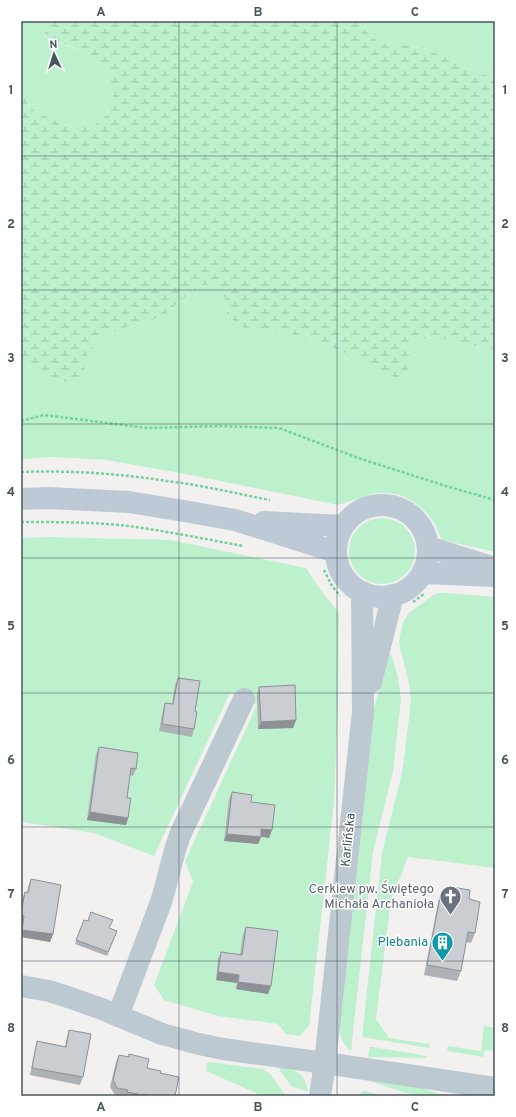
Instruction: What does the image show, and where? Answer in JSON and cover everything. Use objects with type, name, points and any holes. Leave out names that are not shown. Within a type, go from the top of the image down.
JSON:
[{"type":"main road","points":[[21,499],[49,498],[129,502],[235,520],[343,526]]},
{"type":"main road","points":[[425,582],[428,547],[426,534],[420,523],[411,514],[387,504],[374,505],[362,509],[351,516],[343,526],[337,538],[336,552],[337,562],[341,572],[353,587],[372,596],[400,601],[402,592],[417,581],[425,582],[495,576]]},
{"type":"main road","points":[[235,520],[336,552]]},
{"type":"main road","points":[[428,547],[495,568]]},
{"type":"street","name":"Karlińska","points":[[320,1096],[325,1063],[363,712],[362,592]]},
{"type":"street","name":"Karlińska","points":[[363,712],[400,601]]},
{"type":"street","points":[[118,1016],[167,885],[180,835],[244,699]]},
{"type":"street","points":[[21,986],[49,991],[71,998],[162,1034],[199,1044],[223,1049],[495,1088]]},
{"type":"path","points":[[21,421],[44,415],[147,428],[221,426],[279,428],[361,459],[495,500]]},
{"type":"path","points":[[21,472],[48,471],[111,474],[174,482],[274,501]]},
{"type":"path","points":[[21,522],[83,523],[127,526],[245,546]]},
{"type":"path","points":[[400,601],[425,582]]},
{"type":"green space","points":[[21,21],[48,21],[44,37],[92,55],[109,75],[115,94],[110,112],[92,127],[67,127],[30,108],[21,91]]},
{"type":"green space","points":[[48,21],[365,21],[364,29],[379,43],[422,47],[462,66],[485,75],[495,77],[495,349],[428,337],[410,347],[409,365],[405,379],[383,374],[323,343],[285,332],[244,328],[227,315],[225,298],[216,285],[201,285],[164,315],[142,324],[123,328],[100,338],[85,358],[84,380],[75,384],[52,379],[21,363],[21,91],[30,108],[67,127],[92,127],[110,112],[114,94],[109,75],[92,55],[44,36]]},
{"type":"green space","points":[[365,21],[495,21],[495,77],[485,75],[462,66],[422,47],[379,43],[364,29]]},
{"type":"green space","points":[[201,285],[216,285],[225,298],[227,315],[244,328],[285,332],[323,343],[383,374],[405,379],[409,365],[410,347],[428,337],[495,349],[495,552],[442,540],[435,524],[426,512],[403,496],[389,493],[375,493],[338,505],[196,476],[107,460],[53,457],[21,459],[21,363],[52,379],[75,384],[85,358],[100,338],[123,328],[142,324],[164,315]]},
{"type":"green space","points":[[382,518],[395,521],[405,528],[412,538],[415,551],[412,564],[405,574],[395,581],[382,584],[369,581],[359,574],[352,564],[349,551],[352,538],[359,528],[369,521]]},
{"type":"green space","points":[[50,537],[171,540],[306,568],[339,613],[338,702],[334,802],[309,1026],[300,1036],[286,1034],[278,1024],[218,1016],[164,1000],[154,985],[193,882],[185,861],[257,705],[230,693],[154,856],[94,833],[21,822],[21,538]]},
{"type":"green space","points":[[439,593],[495,597],[495,868],[408,857],[391,900],[376,1019],[389,1038],[430,1044],[429,1048],[362,1037],[382,853],[402,773],[411,702],[407,674],[399,641],[403,622],[409,613],[433,595]]},
{"type":"green space","points":[[390,651],[398,677],[401,700],[393,771],[373,852],[351,1051],[342,1040],[339,1027],[372,715]]},
{"type":"green space","points":[[484,1026],[495,1028],[495,1051],[485,1050],[483,1057],[447,1051],[448,1046],[481,1051]]},
{"type":"green space","points":[[370,1047],[427,1056],[426,1058],[368,1057]]},
{"type":"green space","points":[[210,1062],[263,1069],[270,1074],[286,1096],[263,1096],[206,1071],[207,1063]]},
{"type":"green space","points":[[279,1066],[294,1070],[302,1076],[307,1085],[308,1091],[292,1087],[280,1071]]},
{"type":"green space","points":[[367,1080],[417,1086],[444,1096],[406,1093]]},
{"type":"green space","points":[[362,1091],[367,1091],[382,1096],[361,1096]]},
{"type":"building","points":[[178,678],[200,681],[195,711],[197,712],[194,729],[162,724],[165,703],[173,704]]},
{"type":"building","points":[[295,685],[296,720],[261,722],[259,687]]},
{"type":"building","points":[[99,747],[138,753],[136,769],[131,768],[127,798],[131,798],[128,818],[90,812]]},
{"type":"building","points":[[232,792],[252,795],[251,802],[275,805],[272,830],[261,829],[261,837],[227,834]]},
{"type":"building","points":[[31,879],[61,885],[53,934],[22,930],[24,916],[21,915],[21,913],[25,892],[28,893]]},
{"type":"building","points":[[452,887],[470,890],[469,899],[480,902],[475,933],[468,932],[461,971],[427,965],[441,892],[451,894]]},
{"type":"building","points":[[91,912],[113,920],[109,928],[117,931],[108,952],[76,940],[84,920],[88,921]]},
{"type":"building","points":[[246,927],[278,931],[271,986],[238,982],[239,975],[218,972],[221,952],[242,955]]},
{"type":"building","points":[[69,1030],[91,1034],[83,1077],[32,1068],[37,1041],[66,1047]]},
{"type":"building","points":[[129,1054],[149,1059],[147,1068],[161,1071],[160,1073],[179,1077],[175,1096],[143,1095],[127,1092],[128,1090],[117,1088],[113,1080],[119,1055],[129,1057]]},
{"type":"place","name":"Cerkiew pw. Świętego Michała Archanioła","points":[[450,916]]},
{"type":"place","name":"Plebania","points":[[443,962]]}]
